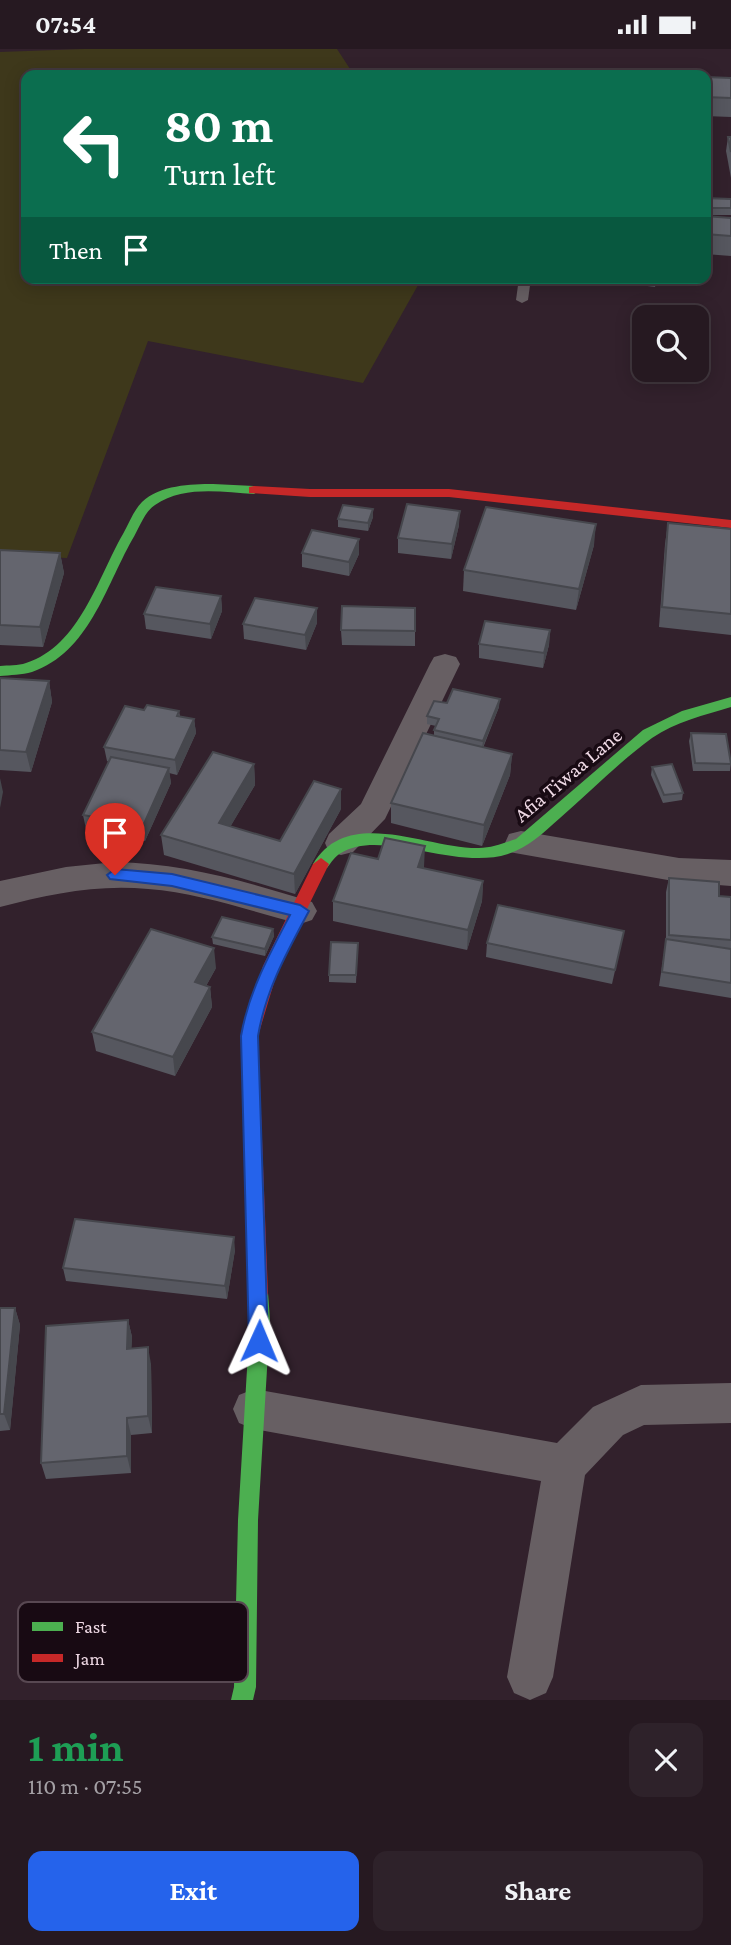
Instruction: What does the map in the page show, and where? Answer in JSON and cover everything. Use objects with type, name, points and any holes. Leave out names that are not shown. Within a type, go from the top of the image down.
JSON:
[{"type":"street","points":[[0,671],[17,672],[48,662],[74,638],[126,538],[148,503],[192,486],[310,493],[449,493],[731,524]]},
{"type":"street","points":[[247,1602],[248,1520],[260,1318],[250,1036],[254,1007],[264,980],[325,856],[373,811],[445,664]]},
{"type":"street","name":"Afia Tiwaa Lane","points":[[341,843],[364,838],[473,854],[495,853],[521,843],[648,734],[687,715],[731,702]]},
{"type":"street","points":[[521,843],[679,870],[731,873]]},
{"type":"street","points":[[0,894],[95,875],[136,875],[172,880],[300,911]]},
{"type":"street","points":[[530,1677],[565,1465],[608,1421],[640,1405],[731,1403]]},
{"type":"street","points":[[254,1409],[565,1465]]},
{"type":"street","points":[[242,1700],[245,1682]]},
{"type":"lane","points":[[522,300],[524,284]]},
{"type":"shaded area","points":[[84,49],[337,49],[351,70],[21,70],[21,284],[419,284],[363,383],[148,341],[67,558],[0,555],[0,52]]},
{"type":"building","points":[[711,77],[731,78],[731,98],[711,97]]},
{"type":"building","points":[[711,198],[731,199],[731,208],[711,208]]},
{"type":"building","points":[[711,216],[731,218],[731,236],[711,234]]},
{"type":"building","points":[[407,504],[460,511],[452,544],[398,538]]},
{"type":"building","points":[[343,505],[373,509],[368,523],[338,519]]},
{"type":"building","points":[[486,507],[596,524],[579,589],[464,570]]},
{"type":"building","points":[[668,523],[731,529],[731,614],[662,607]]},
{"type":"building","points":[[312,530],[359,539],[349,562],[302,553]]},
{"type":"building","points":[[0,550],[60,553],[40,627],[0,625]]},
{"type":"building","points":[[156,587],[221,596],[210,624],[144,614]]},
{"type":"building","points":[[255,598],[317,608],[305,635],[243,624]]},
{"type":"building","points":[[342,606],[415,608],[415,631],[341,630]]},
{"type":"building","points":[[485,621],[550,630],[544,653],[479,644]]},
{"type":"building","points":[[0,678],[49,681],[26,752],[0,750]]},
{"type":"building","points":[[453,689],[500,699],[483,741],[434,730],[439,719],[427,716],[434,701],[447,703]]},
{"type":"building","points":[[147,705],[179,711],[177,716],[194,719],[175,760],[104,747],[125,706],[144,710]]},
{"type":"building","points":[[423,733],[512,754],[484,825],[391,803]]},
{"type":"building","points":[[691,733],[726,734],[731,764],[695,763]]},
{"type":"building","points":[[213,752],[254,764],[219,823],[280,841],[314,781],[341,789],[294,874],[161,835]]},
{"type":"building","points":[[111,757],[169,768],[143,826],[83,815]]},
{"type":"building","points":[[672,764],[683,793],[664,795],[652,767]]},
{"type":"building","points":[[385,838],[425,846],[418,867],[483,881],[468,930],[333,901],[351,853],[378,859]]},
{"type":"building","points":[[669,878],[719,882],[719,896],[731,897],[731,940],[669,935]]},
{"type":"building","points":[[498,905],[624,931],[615,970],[487,943]]},
{"type":"building","points":[[222,917],[273,929],[265,949],[212,937]]},
{"type":"building","points":[[151,929],[214,948],[195,982],[210,987],[173,1057],[92,1032]]},
{"type":"building","points":[[666,939],[731,949],[731,983],[662,972]]},
{"type":"building","points":[[331,942],[358,943],[356,975],[329,975]]},
{"type":"building","points":[[75,1219],[234,1237],[225,1286],[63,1268]]},
{"type":"building","points":[[0,1308],[15,1308],[4,1414],[0,1414]]},
{"type":"building","points":[[128,1320],[127,1349],[148,1347],[148,1416],[127,1418],[127,1456],[41,1463],[46,1326]]},
{"type":"traffic: fast","points":[[0,671],[27,669],[49,659],[68,643],[96,599],[140,514],[150,502],[174,491],[187,489],[254,490]]},
{"type":"traffic: fast","points":[[321,864],[332,850],[349,842],[368,839],[474,854],[492,853],[521,843],[648,734],[687,715],[731,702]]},
{"type":"traffic: fast","points":[[247,1602],[259,1293]]},
{"type":"traffic: fast","points":[[242,1700],[245,1682]]},
{"type":"traffic: jam","points":[[254,490],[310,493],[449,493],[731,524]]},
{"type":"traffic: jam","points":[[259,1293],[250,1036],[271,966],[321,864]]},
{"type":"route","points":[[115,875],[172,880],[300,911],[264,980],[254,1007],[250,1036],[259,1341]]}]
